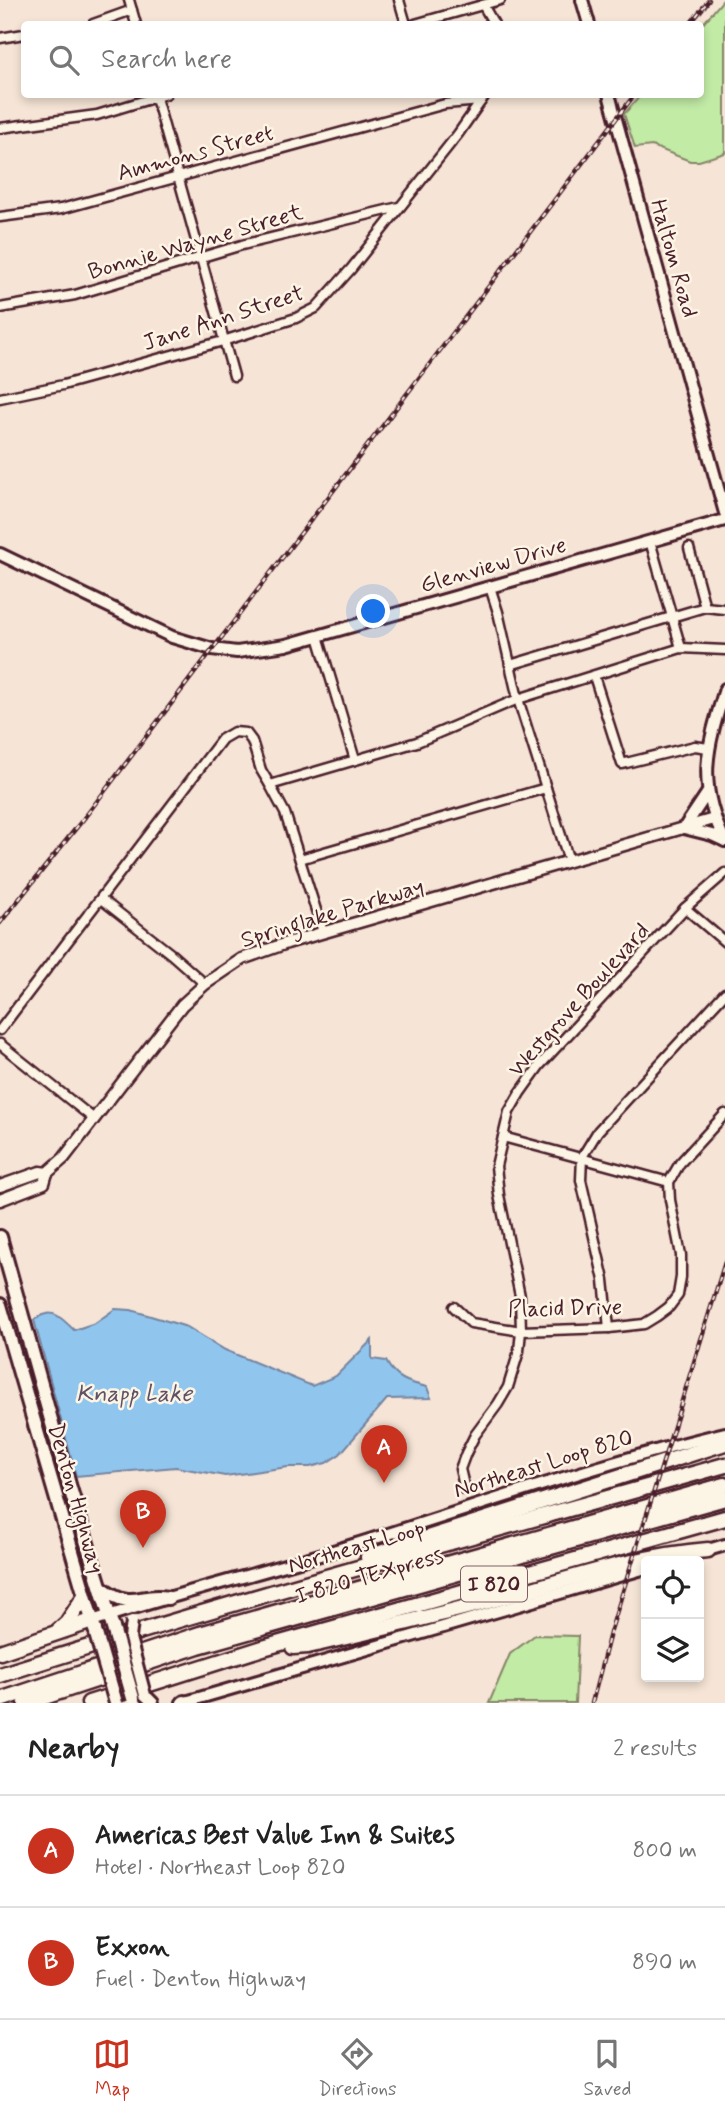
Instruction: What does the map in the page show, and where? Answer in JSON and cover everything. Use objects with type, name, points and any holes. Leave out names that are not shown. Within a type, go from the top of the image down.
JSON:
[{"type":"highway","points":[[282,1590],[296,1580],[725,1443]]},
{"type":"highway","name":"Northeast Loop","points":[[0,1675],[282,1590],[725,1465]]},
{"type":"highway","name":"I 820 TEXpress","points":[[0,1700],[200,1634],[725,1485]]},
{"type":"highway","name":"I 820 TEXpress","points":[[26,1703],[198,1646],[725,1498]]},
{"type":"highway","name":"I 820","points":[[89,1703],[264,1648],[725,1518]]},
{"type":"highway","points":[[264,1648],[308,1646],[418,1621],[604,1569],[677,1552],[708,1550]]},
{"type":"highway","points":[[57,1632],[67,1623],[84,1597]]},
{"type":"highway","points":[[0,1652],[57,1632],[94,1627]]},
{"type":"main road","points":[[582,0],[588,21]]},
{"type":"main road","name":"Haltom Road","points":[[610,98],[725,513]]},
{"type":"main road","name":"Glenview Drive","points":[[0,554],[172,637],[212,649],[237,652],[262,650],[318,636],[725,520]]},
{"type":"main road","points":[[725,689],[708,748],[708,792],[714,819],[725,841]]},
{"type":"main road","points":[[708,792],[684,828],[725,841]]},
{"type":"main road","name":"Denton Highway","points":[[0,1237],[109,1615],[141,1700]]},
{"type":"main road","name":"Denton Highway","points":[[1,1312],[116,1703]]},
{"type":"main road","name":"Northeast Loop 820","points":[[94,1627],[109,1615],[351,1546],[564,1476],[725,1433]]},
{"type":"main road","points":[[65,1531],[75,1538],[86,1539]]},
{"type":"main road","points":[[686,1556],[725,1545]]},
{"type":"main road","points":[[183,1703],[641,1569]]},
{"type":"main road","points":[[102,1588],[122,1600],[134,1601],[157,1595],[168,1598]]},
{"type":"main road","points":[[141,1700],[130,1637],[132,1621],[144,1605]]},
{"type":"street","points":[[129,0],[135,21]]},
{"type":"street","points":[[399,0],[405,21]]},
{"type":"street","points":[[426,21],[500,0]]},
{"type":"street","points":[[483,5],[492,21]]},
{"type":"street","points":[[101,21],[132,10]]},
{"type":"street","points":[[0,38],[21,34]]},
{"type":"street","points":[[0,128],[97,115],[149,98]]},
{"type":"street","points":[[156,98],[234,376]]},
{"type":"street","name":"Ammons Street","points":[[0,218],[61,209],[445,104],[484,98]]},
{"type":"street","name":"Jane Ann Street","points":[[0,398],[63,385],[223,341],[296,318],[316,308],[351,269],[484,98]]},
{"type":"street","name":"Bonnie Wayne Street","points":[[0,308],[75,295],[200,257],[400,207]]},
{"type":"street","points":[[650,541],[681,649]]},
{"type":"street","points":[[689,548],[705,607]]},
{"type":"street","points":[[490,587],[518,699],[569,861]]},
{"type":"street","points":[[510,665],[705,607],[724,609]]},
{"type":"street","points":[[318,636],[355,760]]},
{"type":"street","points":[[270,785],[417,742],[518,699],[681,649],[725,650]]},
{"type":"street","points":[[594,676],[622,764],[695,746],[708,748]]},
{"type":"street","points":[[0,1030],[222,739],[234,732],[246,733],[252,741],[261,770],[285,813],[323,932]]},
{"type":"street","points":[[300,859],[546,788]]},
{"type":"street","name":"Springlake Parkway","points":[[0,1200],[44,1183],[47,1173],[64,1157],[182,1004],[205,984],[242,959],[323,932],[714,819]]},
{"type":"street","name":"Westgrove Boulevard","points":[[466,1490],[460,1469],[466,1453],[508,1387],[519,1351],[520,1296],[499,1195],[496,1166],[509,1112],[540,1065],[685,908],[725,873]]},
{"type":"street","points":[[101,899],[172,954],[205,984]]},
{"type":"street","points":[[685,908],[725,942]]},
{"type":"street","points":[[609,1328],[604,1280],[581,1181],[582,1157],[598,1131],[725,993]]},
{"type":"street","points":[[0,1044],[94,1119]]},
{"type":"street","points":[[503,1137],[669,1182],[680,1163],[725,1114]]},
{"type":"street","points":[[0,1186],[40,1172],[47,1173]]},
{"type":"street","name":"Placid Drive","points":[[454,1307],[471,1323],[521,1331],[644,1324],[669,1307],[677,1295],[681,1277],[681,1255],[669,1182]]},
{"type":"street","points":[[1,1312],[21,1309]]},
{"type":"green space","points":[[725,0],[725,153],[690,161],[652,146],[635,148],[624,114],[638,98],[704,98],[704,22]]},
{"type":"green space","points":[[535,1635],[578,1636],[575,1703],[489,1703],[510,1654]]},
{"type":"water","name":"Knapp Lake","points":[[115,1309],[131,1310],[187,1327],[225,1350],[312,1386],[336,1376],[372,1340],[372,1359],[386,1361],[403,1379],[427,1387],[431,1398],[387,1399],[340,1454],[326,1463],[310,1467],[288,1467],[225,1476],[176,1467],[76,1476],[34,1320],[46,1314],[56,1315],[74,1330],[95,1323]]},
{"type":"railway","points":[[692,21],[709,0]]},
{"type":"railway","points":[[0,923],[85,817],[632,98]]},
{"type":"railway","points":[[592,1703],[610,1633],[725,1262]]},
{"type":"place","name":"Americas Best Value Inn & Suites","points":[[384,1483]]},
{"type":"place","name":"Exxon","points":[[143,1548]]}]
